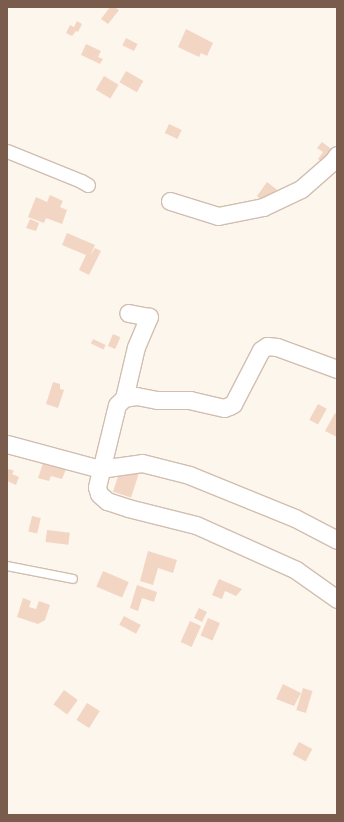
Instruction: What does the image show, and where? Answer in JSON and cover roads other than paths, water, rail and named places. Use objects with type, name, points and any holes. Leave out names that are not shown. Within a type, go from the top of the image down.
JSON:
[{"type":"street","points":[[7,151],[88,185]]},
{"type":"street","points":[[170,201],[218,216],[263,207],[301,189],[333,161],[337,155]]},
{"type":"street","points":[[128,313],[149,317],[136,348],[124,398],[117,405],[114,413],[100,469],[99,494],[107,501],[128,508],[183,521],[210,531],[296,570],[337,599]]},
{"type":"street","points":[[124,398],[136,396],[157,400],[190,400],[224,408],[230,406],[233,404],[261,350],[267,346],[277,347],[337,369]]},
{"type":"street","points":[[7,444],[100,469],[142,463],[189,475],[295,518],[337,540]]},
{"type":"lane","points":[[7,566],[73,579]]}]
